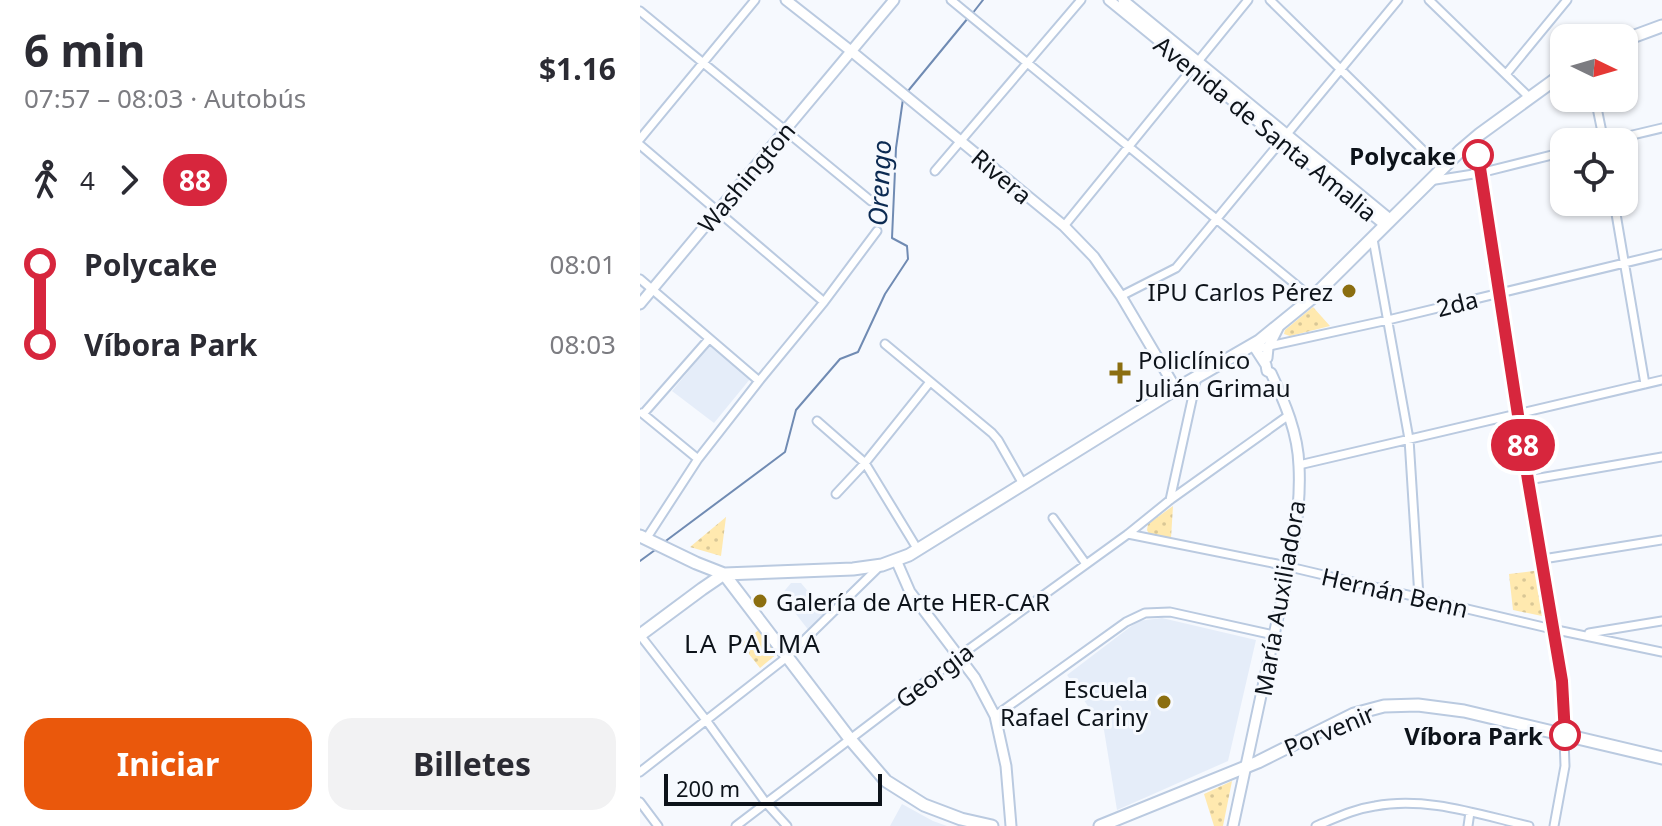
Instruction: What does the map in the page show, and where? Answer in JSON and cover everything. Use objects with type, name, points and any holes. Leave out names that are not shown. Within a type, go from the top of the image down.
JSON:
[{"type":"main road","points":[[1638,35],[1662,26]]},
{"type":"main road","points":[[646,539],[724,574],[882,565],[919,550],[1176,389],[1240,352],[1260,345],[1373,239],[1441,168],[1476,137],[1550,83]]},
{"type":"main road","points":[[696,563],[705,574],[702,589]]},
{"type":"main road","points":[[640,635],[724,574]]},
{"type":"main road","points":[[724,574],[877,772],[924,805],[961,819],[992,826]]},
{"type":"main road","name":"Porvenir","points":[[1100,826],[1246,767],[1354,714],[1384,706],[1418,705],[1464,711],[1662,758]]},
{"type":"street","points":[[755,0],[640,142],[824,302]]},
{"type":"street","name":"Rivera","points":[[786,0],[1064,226],[1094,257],[1121,296],[1176,389]]},
{"type":"street","name":"Washington","points":[[640,304],[894,0]]},
{"type":"street","points":[[951,0],[1312,298]]},
{"type":"street","points":[[935,171],[1081,0]]},
{"type":"street","name":"Avenida de Santa Amalia","points":[[1109,0],[1195,65]]},
{"type":"street","name":"Avenida de Santa Amalia","points":[[1123,0],[1195,65],[1388,222]]},
{"type":"street","points":[[1064,226],[1248,0]]},
{"type":"street","points":[[1270,0],[1441,168]]},
{"type":"street","points":[[1121,296],[1176,268],[1398,0]]},
{"type":"street","points":[[1429,0],[1529,97]]},
{"type":"street","points":[[1507,73],[1567,0]]},
{"type":"street","points":[[640,11],[871,201]]},
{"type":"street","points":[[1638,134],[1662,128]]},
{"type":"street","points":[[1476,137],[1562,681],[1565,766],[1554,826]]},
{"type":"street","points":[[1429,181],[1480,173],[1550,156]]},
{"type":"street","points":[[1616,216],[1645,384]]},
{"type":"street","points":[[646,539],[698,459],[877,231]]},
{"type":"street","points":[[1373,239],[1409,439],[1419,597]]},
{"type":"street","name":"2da","points":[[1260,345],[1388,320],[1662,254]]},
{"type":"street","points":[[640,279],[759,381]]},
{"type":"street","points":[[698,459],[641,413],[709,339]]},
{"type":"street","points":[[885,344],[992,433],[1023,484]]},
{"type":"street","name":"María Auxiliadora","points":[[1260,345],[1274,368],[1271,373]]},
{"type":"street","name":"María Auxiliadora","points":[[1233,826],[1298,515],[1296,439],[1271,373],[1267,372],[1260,345]]},
{"type":"street","points":[[1170,500],[1197,377]]},
{"type":"street","points":[[1299,465],[1662,380]]},
{"type":"street","points":[[836,494],[930,382]]},
{"type":"street","name":"Georgia","points":[[736,826],[958,657],[1289,415]]},
{"type":"street","points":[[817,421],[865,463],[919,550]]},
{"type":"street","points":[[1528,480],[1662,457]]},
{"type":"street","points":[[1053,518],[1086,564]]},
{"type":"street","name":"Hernán Benn","points":[[1128,534],[1289,567],[1662,652]]},
{"type":"street","points":[[1543,559],[1662,540]]},
{"type":"street","points":[[896,560],[910,592],[975,678],[995,716],[1006,766],[1011,826]]},
{"type":"street","points":[[640,772],[787,657],[882,565]]},
{"type":"street","points":[[995,716],[1126,622],[1145,613],[1170,612],[1274,635]]},
{"type":"street","points":[[1582,634],[1662,621]]},
{"type":"street","points":[[640,635],[766,803],[787,826]]},
{"type":"street","points":[[640,802],[658,826]]},
{"type":"street","points":[[1316,826],[1353,811],[1390,804],[1427,805],[1529,826]]},
{"type":"street","points":[[1468,826],[1470,812]]},
{"type":"shaded area","points":[[1313,307],[1330,326],[1290,336],[1284,334],[1285,330]]},
{"type":"shaded area","points":[[710,345],[750,379],[714,423],[672,391]]},
{"type":"shaded area","points":[[1173,506],[1171,538],[1149,534],[1148,524]]},
{"type":"shaded area","points":[[726,517],[721,556],[690,547]]},
{"type":"shaded area","points":[[1541,570],[1547,617],[1513,610],[1509,574]]},
{"type":"shaded area","points":[[791,583],[801,583],[827,614],[810,632],[781,595]]},
{"type":"shaded area","name":"Escuela Rafael Cariny","points":[[1162,618],[1256,640],[1228,761],[1117,810],[1104,730],[1067,675],[1138,621]]},
{"type":"shaded area","points":[[760,629],[778,653],[760,668],[741,644]]},
{"type":"shaded area","points":[[1232,781],[1223,826],[1214,826],[1204,794]]},
{"type":"shaded area","points":[[902,804],[933,821],[947,826],[890,826]]},
{"type":"waterway","name":"Orengo","points":[[972,14],[983,0]]},
{"type":"waterway","name":"Orengo","points":[[908,91],[968,18]]},
{"type":"waterway","name":"Orengo","points":[[663,543],[785,452],[796,410],[840,359],[858,352],[885,294],[908,259],[907,246],[892,238],[896,148],[903,99]]},
{"type":"waterway","name":"Orengo","points":[[640,561],[655,550]]},
{"type":"bus line","name":"88","points":[[1478,155],[1558,654],[1565,735]]},
{"type":"place","name":"Polycake","points":[[1478,155]]},
{"type":"place","name":"IPU Carlos Pérez","points":[[1349,291]]},
{"type":"place","name":"Policlínico Julián Grimau","points":[[1120,373]]},
{"type":"place","name":"Galería de Arte HER-CAR","points":[[760,601]]},
{"type":"place","name":"Escuela Rafael Cariny","points":[[1164,702]]},
{"type":"place","name":"Víbora Park","points":[[1565,735]]},
{"type":"district","name":"LA PALMA","points":[[753,643]]}]
